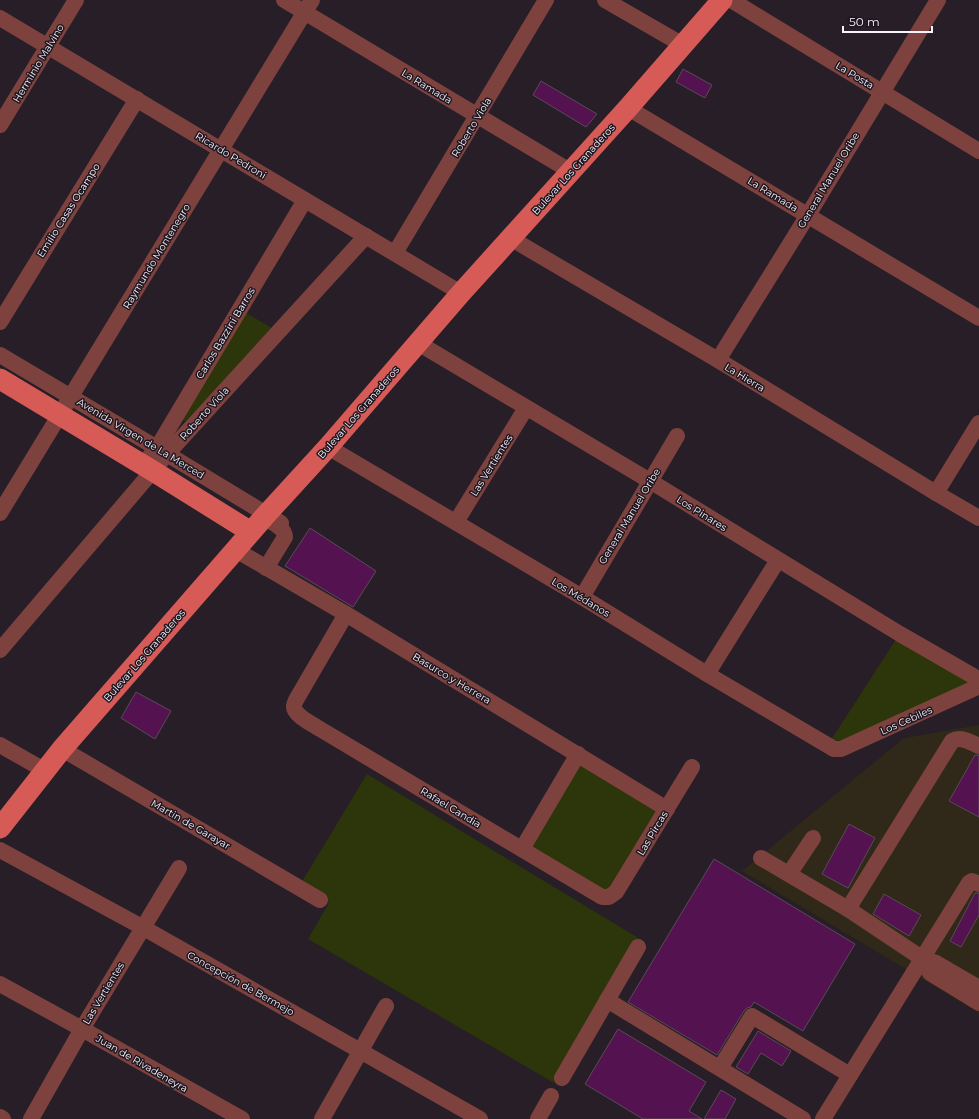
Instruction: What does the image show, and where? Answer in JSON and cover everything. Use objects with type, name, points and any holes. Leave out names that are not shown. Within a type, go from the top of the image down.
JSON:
[{"type":"main road","name":"Bulevar Los Granaderos","points":[[0,828],[62,748],[236,550],[266,521],[461,293],[628,108],[722,0]]},
{"type":"main road","points":[[0,379],[148,468],[266,521]]},
{"type":"street","name":"Herminio Malvino","points":[[0,125],[76,0]]},
{"type":"street","name":"La Ramada","points":[[284,0],[308,6],[477,116],[570,171]]},
{"type":"street","name":"Roberto Viola","points":[[396,253],[546,0]]},
{"type":"street","points":[[605,0],[683,45]]},
{"type":"street","name":"La Posta","points":[[732,0],[979,151]]},
{"type":"street","name":"General Manuel Oribe","points":[[718,360],[938,0]]},
{"type":"street","name":"Raymundo Montenegro","points":[[0,513],[308,6]]},
{"type":"street","name":"Ricardo Pedroni","points":[[0,18],[461,293]]},
{"type":"street","name":"Emilio Casas Ocampo","points":[[0,322],[137,99]]},
{"type":"street","name":"La Ramada","points":[[628,108],[979,318]]},
{"type":"street","name":"Carlos Bazzini Barros","points":[[148,468],[162,451],[306,200]]},
{"type":"street","name":"Roberto Viola","points":[[162,451],[366,236]]},
{"type":"street","name":"La Hierra","points":[[510,238],[718,360],[979,518]]},
{"type":"street","name":"Los Pinares","points":[[418,343],[650,481],[900,634],[973,676],[978,681],[977,688]]},
{"type":"street","name":"Avenida Virgen de La Merced","points":[[0,355],[162,451],[285,533],[285,536],[266,568]]},
{"type":"street","name":"Las Vertientes","points":[[456,522],[526,408]]},
{"type":"street","points":[[936,493],[979,423]]},
{"type":"street","name":"General Manuel Oribe","points":[[582,597],[677,436]]},
{"type":"street","name":"Los Médanos","points":[[328,447],[582,597],[707,674],[834,749]]},
{"type":"street","points":[[0,650],[148,468]]},
{"type":"street","name":"Basurco y Herrera","points":[[236,550],[346,614],[667,809]]},
{"type":"street","points":[[707,674],[778,560]]},
{"type":"street","name":"Rafael Candia","points":[[346,614],[296,700],[294,706],[295,711],[320,729],[522,850],[602,897],[609,897]]},
{"type":"street","name":"Los Cebiles","points":[[834,749],[841,749],[977,688]]},
{"type":"street","points":[[848,909],[952,741],[957,739],[967,740],[979,746]]},
{"type":"street","points":[[0,745],[44,770]]},
{"type":"street","name":"Martin de Garayar","points":[[62,748],[320,900]]},
{"type":"street","points":[[522,850],[578,754]]},
{"type":"street","name":"Las Pircas","points":[[609,897],[616,892],[692,767]]},
{"type":"street","points":[[789,874],[812,838]]},
{"type":"street","name":"Concepción de Bermejo","points":[[0,850],[142,927],[480,1119]]},
{"type":"street","points":[[761,858],[848,909],[923,959],[936,963],[979,988]]},
{"type":"street","name":"Las Vertientes","points":[[31,1119],[142,927],[179,868]]},
{"type":"street","points":[[823,1119],[969,883],[972,881],[979,884]]},
{"type":"street","points":[[562,1078],[638,947]]},
{"type":"street","points":[[923,959],[930,973],[979,1003]]},
{"type":"street","name":"Juan de Rivadeneyra","points":[[0,984],[242,1119]]},
{"type":"street","points":[[607,1000],[803,1119]]},
{"type":"street","points":[[322,1119],[386,1006]]},
{"type":"street","points":[[720,1068],[752,1016],[850,1075]]},
{"type":"street","points":[[538,1119],[551,1096]]},
{"type":"shaded area","points":[[979,725],[979,1013],[742,871],[904,738]]},
{"type":"green space","points":[[243,311],[277,331],[185,421],[180,420]]},
{"type":"green space","points":[[897,638],[968,680],[970,685],[842,741],[831,740]]},
{"type":"green space","points":[[578,754],[667,807],[609,897],[522,849]]},
{"type":"green space","points":[[367,774],[645,942],[556,1084],[308,939],[329,903],[300,885]]},
{"type":"building","points":[[683,69],[712,85],[705,98],[676,82]]},
{"type":"building","points":[[541,81],[597,114],[586,127],[533,95]]},
{"type":"building","points":[[310,528],[376,571],[353,607],[285,566]]},
{"type":"building","points":[[136,692],[171,711],[155,739],[121,718]]},
{"type":"building","points":[[975,755],[979,755],[979,817],[949,801]]},
{"type":"building","points":[[849,824],[875,838],[848,888],[822,874]]},
{"type":"building","points":[[714,859],[855,944],[803,1031],[754,1002],[751,1007],[744,1011],[717,1055],[628,1002]]},
{"type":"building","points":[[975,893],[979,893],[979,915],[961,947],[950,941]]},
{"type":"building","points":[[884,894],[921,915],[909,936],[873,914]]},
{"type":"building","points":[[618,1029],[706,1082],[689,1111],[702,1119],[643,1119],[585,1084]]},
{"type":"building","points":[[758,1031],[791,1051],[782,1066],[761,1053],[748,1074],[736,1067]]},
{"type":"building","points":[[721,1090],[736,1099],[725,1119],[704,1119]]}]
